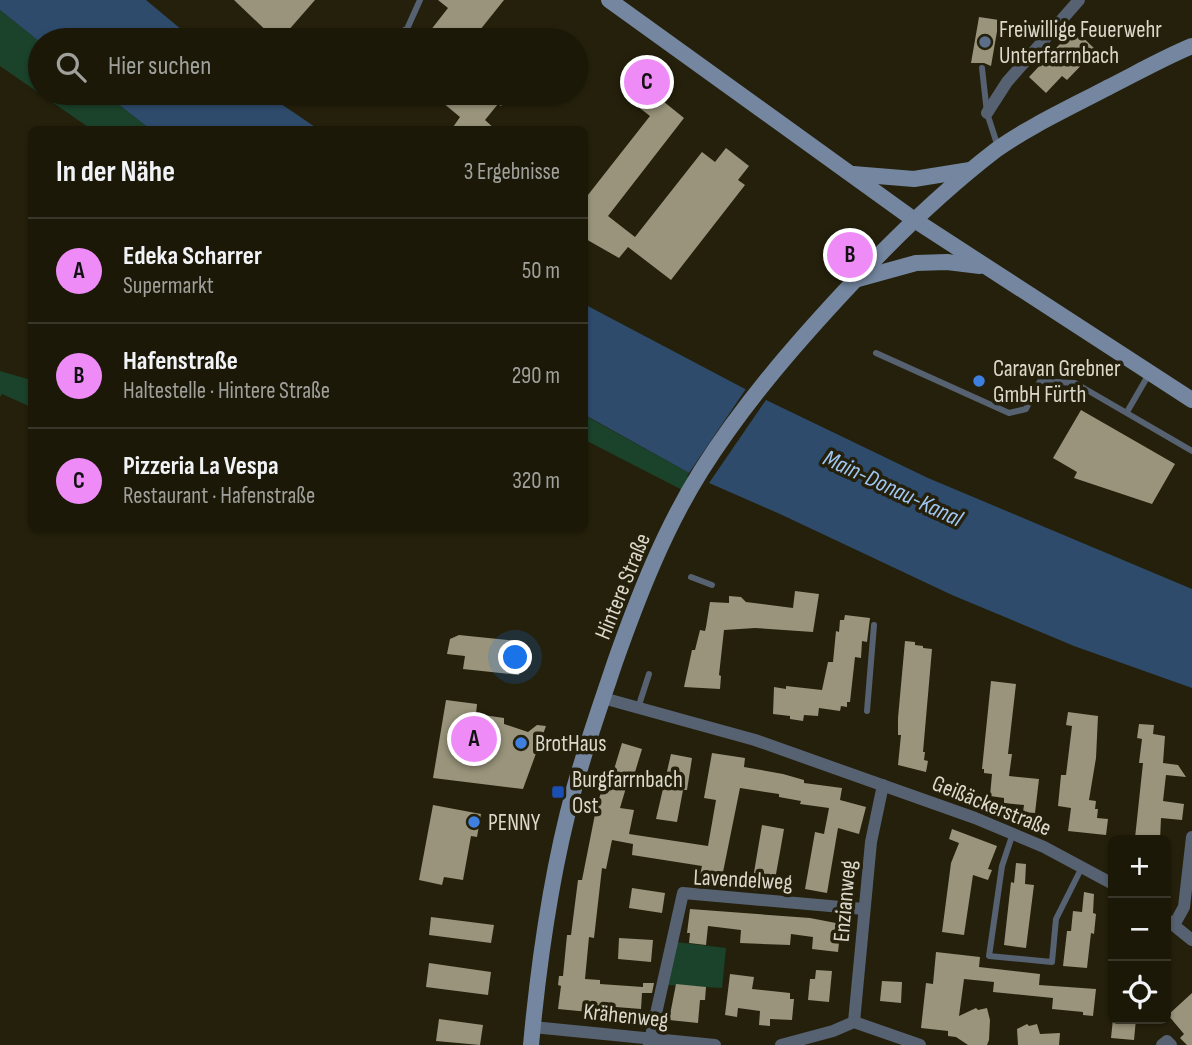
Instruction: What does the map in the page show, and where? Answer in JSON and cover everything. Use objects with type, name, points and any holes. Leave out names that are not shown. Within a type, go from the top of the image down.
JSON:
[{"type":"street","points":[[609,0],[913,219],[1192,400]]},
{"type":"street","points":[[987,113],[1007,82],[1079,0]]},
{"type":"street","name":"Hintere Straße","points":[[531,1045],[539,962],[550,898],[574,789],[603,698],[635,610],[677,514],[735,419],[791,350],[913,219],[973,169],[998,149],[1074,105],[1192,46]]},
{"type":"street","points":[[851,174],[914,180],[973,169]]},
{"type":"street","points":[[855,280],[916,263],[947,262],[986,267]]},
{"type":"street","name":"Geißäckerstraße","points":[[603,698],[755,740],[883,785],[1013,833],[1108,881]]},
{"type":"street","name":"Enzianweg","points":[[854,1021],[871,842],[883,785]]},
{"type":"street","points":[[1171,921],[1184,906],[1192,837]]},
{"type":"street","name":"Lavendelweg","points":[[649,1042],[683,893],[863,909]]},
{"type":"street","points":[[1171,923],[1192,940]]},
{"type":"street","points":[[780,1045],[833,1031],[854,1021],[920,1045]]},
{"type":"street","name":"Krähenweg","points":[[533,1027],[649,1042],[715,1045]]},
{"type":"street","points":[[1162,1045],[1167,1041],[1171,1045]]},
{"type":"lane","points":[[407,28],[420,0]]},
{"type":"lane","points":[[982,68],[987,113],[998,149]]},
{"type":"lane","points":[[876,353],[1009,413],[1026,409],[1040,381],[1075,383],[1192,451]]},
{"type":"lane","points":[[1127,412],[1150,373]]},
{"type":"lane","points":[[691,577],[712,585]]},
{"type":"lane","points":[[867,711],[874,625]]},
{"type":"lane","points":[[638,708],[649,674]]},
{"type":"lane","points":[[1013,833],[1002,866],[989,956],[1052,962],[1056,919],[1082,867]]},
{"type":"green space","points":[[0,10],[28,32],[28,85],[0,66]]},
{"type":"green space","points":[[56,105],[119,105],[146,126],[87,126]]},
{"type":"green space","points":[[0,371],[28,379],[28,406],[2,394],[0,397]]},
{"type":"green space","points":[[588,417],[700,479],[690,494],[588,442]]},
{"type":"green space","points":[[676,942],[726,948],[722,988],[667,985]]},
{"type":"water","points":[[0,0],[146,0],[180,28],[28,28],[28,32],[0,10]]},
{"type":"water","points":[[119,105],[283,105],[314,126],[146,126]]},
{"type":"water","name":"Main-Donau-Kanal","points":[[588,306],[764,399],[928,478],[1192,589],[1192,688],[1074,646],[952,595],[700,479],[588,417]]},
{"type":"pier","points":[[748,386],[768,397],[707,486],[687,476]]},
{"type":"building","points":[[234,0],[315,0],[290,28],[263,28]]},
{"type":"building","points":[[438,0],[504,0],[482,28],[432,28],[448,8]]},
{"type":"building","name":"Freiwillige Feuerwehr Unterfarrnbach","points":[[979,17],[999,20],[991,66],[971,63]]},
{"type":"building","points":[[1074,29],[1096,50],[1067,80],[1062,76],[1046,93],[1029,77]]},
{"type":"building","points":[[648,81],[657,88],[653,93],[684,118],[608,216],[635,237],[702,152],[715,162],[726,148],[749,166],[738,180],[745,185],[671,280],[628,247],[619,258],[588,240],[588,195],[650,116],[632,102]]},
{"type":"building","points":[[446,105],[497,105],[485,120],[492,126],[454,126],[460,117]]},
{"type":"building","points":[[1081,410],[1175,464],[1152,504],[1074,478],[1077,472],[1053,458]]},
{"type":"building","points":[[795,591],[819,594],[813,632],[755,628],[724,630],[720,689],[684,687],[692,650],[695,650],[700,630],[705,631],[710,602],[729,603],[729,596],[741,597],[746,602],[793,608]]},
{"type":"building","points":[[845,615],[870,618],[867,642],[862,641],[861,658],[855,657],[850,702],[847,702],[847,707],[841,706],[840,711],[819,708],[818,716],[804,715],[803,721],[773,714],[774,687],[822,690],[828,662],[833,662],[836,631],[839,632],[840,620],[844,620]]},
{"type":"building","points":[[459,635],[518,641],[515,661],[521,661],[519,675],[463,669],[465,656],[447,654],[450,639]]},
{"type":"building","points":[[905,641],[932,649],[923,752],[924,760],[928,761],[926,772],[898,765],[901,735],[898,735],[898,718]]},
{"type":"building","points":[[991,681],[1016,684],[1008,754],[1012,754],[1009,776],[1039,779],[1035,813],[1023,812],[1024,805],[1004,803],[1004,798],[990,796],[992,774],[984,773],[982,769]]},
{"type":"building","points":[[446,700],[477,704],[476,714],[504,718],[504,724],[528,732],[537,725],[546,726],[523,789],[433,778]]},
{"type":"building","points":[[1068,712],[1098,716],[1096,758],[1089,800],[1096,801],[1097,818],[1108,819],[1106,835],[1068,831],[1071,808],[1058,806],[1061,775],[1066,775],[1072,726],[1066,725]]},
{"type":"building","points":[[1139,724],[1154,725],[1153,734],[1165,736],[1163,763],[1178,765],[1186,777],[1166,775],[1163,801],[1184,804],[1182,820],[1161,818],[1160,835],[1135,835],[1143,763],[1139,763],[1142,739],[1137,738]]},
{"type":"building","points":[[622,743],[642,749],[632,782],[628,781],[620,808],[634,810],[629,834],[708,846],[716,800],[704,798],[712,753],[745,758],[744,767],[783,774],[804,780],[804,783],[842,788],[840,800],[866,807],[859,834],[838,828],[827,893],[805,889],[815,832],[824,834],[829,808],[800,804],[801,801],[779,797],[779,794],[740,788],[721,882],[699,879],[702,866],[632,855],[633,844],[612,840],[606,869],[602,868],[594,938],[589,937],[585,979],[600,980],[600,984],[643,987],[643,983],[654,983],[652,993],[642,993],[641,1009],[590,1005],[589,1012],[558,1009],[561,986],[558,985],[559,976],[563,976],[567,935],[571,935],[578,880],[582,880],[597,804],[608,774],[612,776]]},
{"type":"building","points":[[671,754],[692,758],[687,790],[683,790],[677,822],[656,819]]},
{"type":"building","points":[[433,805],[481,814],[477,837],[471,836],[463,880],[444,877],[442,885],[419,880]]},
{"type":"building","points":[[762,825],[784,829],[774,885],[761,883],[761,891],[751,890]]},
{"type":"building","points":[[952,829],[997,846],[988,869],[992,870],[988,880],[973,875],[964,935],[942,932],[951,863],[959,843],[949,839]]},
{"type":"building","points":[[1016,863],[1026,864],[1025,884],[1034,885],[1026,948],[1004,945],[1011,882],[1014,883]]},
{"type":"building","points":[[632,888],[665,893],[662,913],[629,908]]},
{"type":"building","points":[[1084,892],[1094,894],[1093,913],[1096,914],[1087,968],[1063,966],[1067,931],[1071,931],[1073,911],[1082,912]]},
{"type":"building","points":[[690,909],[810,918],[841,924],[838,952],[812,949],[813,937],[791,934],[790,945],[740,943],[741,930],[708,926],[706,945],[689,943],[690,933],[687,933]]},
{"type":"building","points":[[431,917],[494,925],[491,943],[429,935]]},
{"type":"building","points":[[619,938],[653,940],[651,962],[618,959]]},
{"type":"building","points":[[936,952],[980,957],[979,967],[1040,974],[1039,985],[1096,989],[1093,1016],[1083,1015],[1083,1012],[1052,1009],[1053,998],[993,992],[994,982],[964,979],[959,1016],[976,1008],[987,1008],[990,1020],[987,1045],[968,1045],[956,1037],[948,1036],[948,1031],[921,1028],[926,983],[933,984]]},
{"type":"building","points":[[429,963],[491,972],[488,995],[426,987]]},
{"type":"building","points":[[816,970],[832,971],[829,1002],[808,1000],[810,979],[815,979]]},
{"type":"building","points":[[730,974],[754,977],[752,989],[790,993],[790,999],[794,999],[792,1020],[770,1019],[770,1026],[759,1025],[760,1011],[738,1008],[737,1017],[725,1015]]},
{"type":"building","points":[[882,981],[902,982],[901,1003],[880,1001]]},
{"type":"building","points":[[676,984],[706,987],[705,1000],[700,1000],[698,1023],[669,1020]]},
{"type":"building","points":[[1192,993],[1192,1045],[1187,1045],[1180,1038],[1184,1034],[1171,1019],[1171,1012]]},
{"type":"building","points":[[439,1019],[483,1025],[480,1045],[436,1041]]},
{"type":"building","points":[[1027,1024],[1037,1024],[1040,1034],[1060,1033],[1059,1045],[1018,1045],[1017,1029]]},
{"type":"building","points":[[1112,1024],[1136,1024],[1134,1040],[1111,1038]]},
{"type":"place","name":"Freiwillige Feuerwehr Unterfarrnbach","points":[[985,42]]},
{"type":"place","name":"Pizzeria La Vespa","points":[[647,82]]},
{"type":"place","name":"Hafenstraße","points":[[850,255]]},
{"type":"place","name":"Caravan Grebner GmbH Fürth","points":[[979,381]]},
{"type":"place","name":"Edeka Scharrer","points":[[474,739]]},
{"type":"place","name":"BrotHaus","points":[[521,743]]},
{"type":"place","name":"Burgfarrnbach Ost","points":[[558,792]]},
{"type":"place","name":"PENNY","points":[[474,822]]}]
